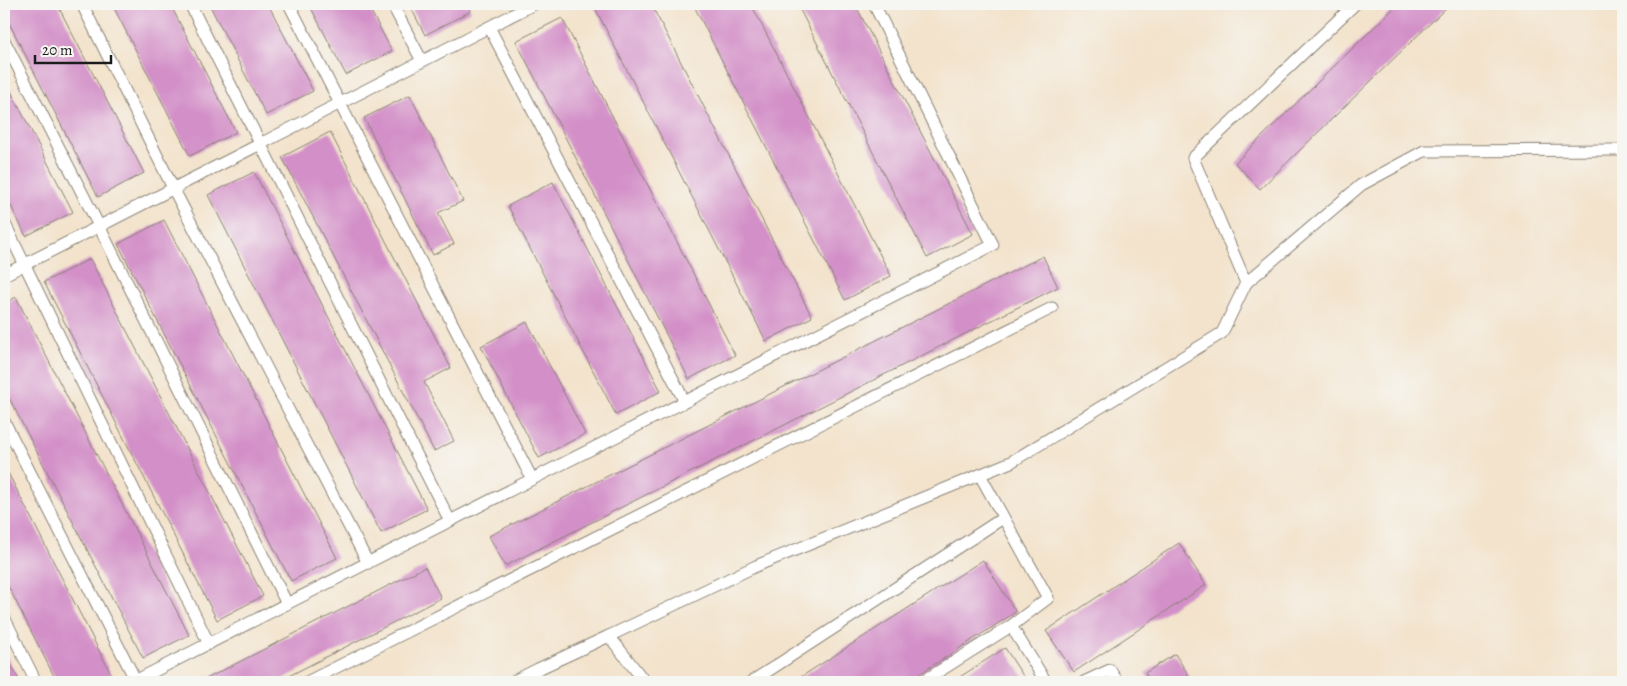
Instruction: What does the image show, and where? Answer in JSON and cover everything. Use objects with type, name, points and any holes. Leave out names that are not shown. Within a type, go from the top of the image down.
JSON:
[{"type":"lane","points":[[82,4],[173,188],[368,563]]},
{"type":"lane","points":[[190,4],[450,521]]},
{"type":"lane","points":[[289,4],[532,479]]},
{"type":"lane","points":[[392,4],[422,61]]},
{"type":"lane","points":[[4,275],[534,4]]},
{"type":"lane","points":[[4,421],[135,681],[993,245],[874,4]]},
{"type":"lane","points":[[1246,283],[1193,158],[1355,4]]},
{"type":"lane","points":[[489,27],[685,402]]},
{"type":"lane","points":[[4,40],[287,604]]},
{"type":"lane","points":[[512,682],[756,566],[1011,462],[1222,333],[1246,283],[1361,185],[1424,151],[1623,150]]},
{"type":"lane","points":[[4,222],[209,644]]},
{"type":"lane","points":[[307,682],[1052,308]]},
{"type":"lane","points":[[922,682],[1011,626],[1048,598],[980,475]]},
{"type":"lane","points":[[752,682],[1003,518]]},
{"type":"lane","points":[[4,617],[36,682]]},
{"type":"lane","points":[[1011,626],[1046,682]]},
{"type":"lane","points":[[609,636],[645,682]]},
{"type":"lane","points":[[1084,682],[1110,670],[1118,682]]},
{"type":"building","points":[[4,4],[57,4],[144,173],[98,197],[4,13]]},
{"type":"building","points":[[112,4],[170,4],[236,132],[190,156]]},
{"type":"building","points":[[209,4],[268,4],[313,91],[266,115]]},
{"type":"building","points":[[309,4],[367,4],[392,51],[346,75]]},
{"type":"building","points":[[409,4],[468,4],[471,11],[425,35]]},
{"type":"building","points":[[593,4],[651,4],[812,317],[766,341]]},
{"type":"building","points":[[693,4],[751,4],[891,276],[845,300]]},
{"type":"building","points":[[797,4],[855,4],[973,234],[927,258]]},
{"type":"building","points":[[1398,4],[1450,4],[1260,189],[1235,163]]},
{"type":"building","points":[[562,18],[735,355],[689,379],[516,41]]},
{"type":"building","points":[[4,78],[73,212],[26,236],[4,192]]},
{"type":"building","points":[[410,95],[463,201],[438,213],[454,244],[433,255],[364,118]]},
{"type":"building","points":[[330,132],[451,368],[424,382],[454,441],[434,451],[282,157]]},
{"type":"building","points":[[254,172],[427,509],[381,533],[208,195]]},
{"type":"building","points":[[553,182],[661,391],[616,415],[508,206]]},
{"type":"building","points":[[164,220],[337,558],[291,581],[118,244]]},
{"type":"building","points":[[1043,256],[1058,287],[505,566],[489,536]]},
{"type":"building","points":[[90,259],[263,596],[217,620],[44,282]]},
{"type":"building","points":[[16,297],[189,635],[143,658],[4,388],[4,304]]},
{"type":"building","points":[[527,322],[585,434],[539,458],[481,346]]},
{"type":"building","points":[[4,465],[111,674],[95,682],[57,682],[4,578]]},
{"type":"building","points":[[1179,543],[1206,585],[1074,672],[1046,631]]},
{"type":"building","points":[[983,560],[1016,612],[907,682],[793,682]]},
{"type":"building","points":[[425,567],[441,598],[277,682],[200,682]]},
{"type":"building","points":[[1005,648],[1027,682],[952,682]]},
{"type":"building","points":[[4,651],[20,682],[4,682]]},
{"type":"building","points":[[1175,654],[1193,682],[1151,682],[1145,673]]}]
